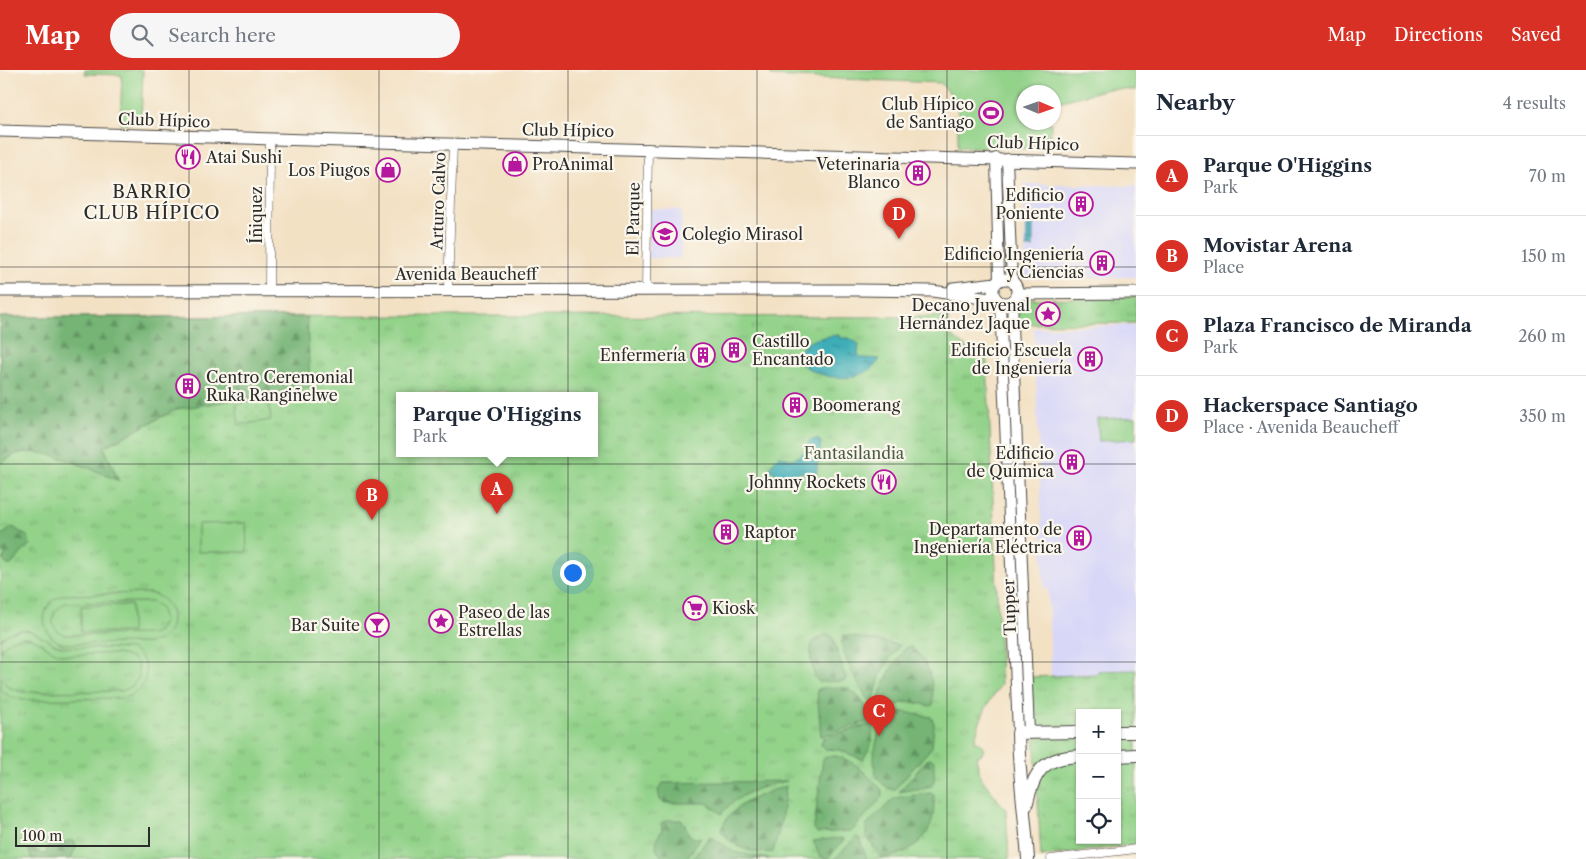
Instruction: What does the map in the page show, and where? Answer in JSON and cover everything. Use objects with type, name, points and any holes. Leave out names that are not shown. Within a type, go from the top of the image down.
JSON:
[{"type":"main road","name":"Club Hípico","points":[[0,131],[1001,158],[1136,164]]},
{"type":"main road","points":[[1015,297],[1017,286],[1012,281],[1006,278],[998,282],[993,292],[998,301],[1007,303],[1015,297],[1136,293]]},
{"type":"main road","name":"Avenida Beaucheff","points":[[0,291],[932,291],[998,282]]},
{"type":"main road","name":"Avenida Beaucheff","points":[[932,291],[998,301]]},
{"type":"main road","points":[[1028,859],[1025,811],[1019,776],[1024,732],[1076,732]]},
{"type":"main road","points":[[1121,732],[1136,732]]},
{"type":"main road","points":[[1121,756],[1136,755]]},
{"type":"main road","points":[[1025,811],[1032,782],[1041,769],[1056,759],[1076,756]]},
{"type":"street","name":"Íñiquez","points":[[269,290],[270,139]]},
{"type":"street","name":"Arturo Calvo","points":[[448,290],[453,143]]},
{"type":"street","name":"El Parque","points":[[646,290],[648,148]]},
{"type":"street","points":[[1001,158],[1012,281]]},
{"type":"street","points":[[998,282],[1001,158]]},
{"type":"street","name":"Tupper","points":[[1015,297],[1013,337],[1024,732]]},
{"type":"street","name":"Tupper","points":[[998,301],[1024,732]]},
{"type":"street","points":[[1051,859],[1136,848]]},
{"type":"shaded area","points":[[1024,184],[1136,186],[1136,277],[1025,279]]},
{"type":"shaded area","name":"Colegio Mirasol","points":[[649,209],[682,210],[681,258],[648,258]]},
{"type":"shaded area","points":[[1136,325],[1136,670],[1099,671],[1098,674],[1051,676],[1048,588],[1044,588],[1034,328]]},
{"type":"green space","points":[[85,70],[143,70],[141,123],[120,124],[122,75],[85,74]]},
{"type":"green space","name":"Club Hípico de Santiago","points":[[771,70],[1136,70],[1136,90],[1108,89],[1061,101],[1061,85],[1016,85],[1016,130],[1051,130],[1050,149],[958,147],[958,104],[941,83],[771,76]]},
{"type":"green space","points":[[1136,297],[1136,323],[1018,324],[1018,304],[1025,299]]},
{"type":"green space","name":"Fantasilandia","points":[[0,317],[948,317],[948,333],[973,353],[980,354],[987,360],[1001,685],[984,712],[975,741],[980,742],[984,749],[982,754],[976,757],[981,778],[1006,810],[1009,859],[0,859]]},
{"type":"green space","points":[[0,317],[307,317],[310,388],[177,409],[104,447],[119,481],[71,461],[32,452],[18,454],[0,464]]},
{"type":"green space","points":[[268,399],[271,420],[239,425],[236,404]]},
{"type":"green space","points":[[1136,417],[1136,439],[1099,441],[1097,419]]},
{"type":"green space","points":[[246,523],[247,552],[198,552],[198,524]]},
{"type":"green space","points":[[13,527],[28,537],[30,544],[11,565],[7,565],[3,560],[5,555],[0,550],[0,536]]},
{"type":"green space","points":[[148,593],[155,595],[166,602],[169,607],[172,619],[169,632],[160,640],[149,643],[63,644],[49,633],[44,619],[49,605],[63,595]],"holes":[[[152,602],[160,607],[164,620],[159,630],[152,634],[65,635],[56,629],[53,622],[55,611],[65,603]]]},
{"type":"green space","points":[[131,605],[131,632],[81,632],[81,606]]},
{"type":"green space","points":[[21,630],[33,632],[64,647],[131,649],[139,654],[144,661],[146,676],[143,684],[131,695],[122,698],[22,700],[9,696],[0,690],[0,677],[8,687],[22,692],[122,691],[132,686],[139,677],[137,663],[123,655],[59,654],[28,637],[12,640],[0,651],[0,639],[9,633]]},
{"type":"green space","points":[[827,634],[832,636],[846,679],[844,681],[819,682],[814,674],[811,657],[813,642]]},
{"type":"green space","points":[[844,635],[900,645],[881,673],[873,703],[867,699],[845,657],[842,640]]},
{"type":"green space","points":[[907,647],[911,647],[917,653],[926,666],[931,680],[933,705],[904,702],[886,715],[880,715],[878,707],[882,689],[891,670]]},
{"type":"green space","points":[[1136,670],[1136,844],[1041,857],[1031,677],[1098,674],[1098,671]]},
{"type":"green space","points":[[821,688],[849,689],[860,698],[867,708],[871,721],[821,736],[817,690]]},
{"type":"green space","points":[[899,711],[931,717],[934,723],[932,747],[894,790],[884,785],[878,779],[874,761],[881,724]]},
{"type":"green space","points":[[871,724],[873,726],[871,745],[863,760],[840,750],[825,749],[821,745],[823,738]]},
{"type":"green space","points":[[836,756],[850,761],[861,770],[882,790],[882,797],[852,831],[817,833],[814,828],[823,759]]},
{"type":"green space","points":[[931,759],[934,761],[934,780],[932,786],[899,792],[927,760]]},
{"type":"green space","points":[[787,781],[768,785],[742,796],[721,814],[707,803],[666,803],[660,800],[658,790],[663,783]]},
{"type":"green space","points":[[786,786],[781,823],[773,852],[758,852],[744,849],[732,842],[721,830],[732,813],[739,807],[748,801]]},
{"type":"green space","points":[[930,793],[934,795],[934,811],[927,833],[916,844],[902,853],[894,856],[880,857],[866,836],[866,826],[894,798]]},
{"type":"green space","points":[[667,820],[682,820],[690,836],[701,837],[686,859],[663,859],[656,849],[657,838],[662,830],[661,823]]},
{"type":"green space","points":[[710,836],[734,852],[769,859],[693,859]]},
{"type":"green space","points":[[58,837],[63,844],[69,840],[75,842],[76,847],[71,859],[32,859],[28,850],[36,849],[40,854],[46,854],[50,840]]},
{"type":"green space","points":[[856,837],[859,838],[867,859],[835,859]]},
{"type":"green space","points":[[843,838],[844,840],[827,859],[820,856],[813,841]]},
{"type":"water","points":[[1027,215],[1033,215],[1033,248],[1027,248]]},
{"type":"water","points":[[839,335],[839,338],[849,338],[859,344],[858,354],[862,358],[880,359],[873,368],[863,374],[840,378],[816,372],[798,360],[799,353],[807,343],[819,338]]},
{"type":"water","points":[[817,439],[821,442],[816,475],[798,472],[792,477],[789,484],[769,469],[779,455],[790,459],[795,458],[802,454],[810,440]]},
{"type":"place","name":"Club Hípico de Santiago","points":[[991,113]]},
{"type":"place","name":"Atai Sushi","points":[[188,157]]},
{"type":"place","name":"ProAnimal","points":[[515,164]]},
{"type":"place","name":"Los Piugos","points":[[388,170]]},
{"type":"place","name":"Veterinaria Blanco","points":[[918,173]]},
{"type":"place","name":"Edificio Poniente","points":[[1081,204]]},
{"type":"place","name":"Colegio Mirasol","points":[[665,234]]},
{"type":"place","name":"Hackerspace Santiago","points":[[899,239]]},
{"type":"place","name":"Edificio Ingeniería y Ciencias","points":[[1102,263]]},
{"type":"place","name":"Decano Juvenal Hernández Jaque","points":[[1048,314]]},
{"type":"place","name":"Castillo Encantado","points":[[734,350]]},
{"type":"place","name":"Enfermería","points":[[703,355]]},
{"type":"place","name":"Edificio Escuela de Ingeniería","points":[[1090,359]]},
{"type":"place","name":"Centro Ceremonial Ruka Rangiñelwe","points":[[188,386]]},
{"type":"place","name":"Boomerang","points":[[795,405]]},
{"type":"place","name":"Edificio de Química","points":[[1072,462]]},
{"type":"place","name":"Johnny Rockets","points":[[884,482]]},
{"type":"place","name":"Parque O'Higgins","points":[[497,514]]},
{"type":"place","name":"Movistar Arena","points":[[372,520]]},
{"type":"place","name":"Raptor","points":[[726,532]]},
{"type":"place","name":"Departamento de Ingeniería Eléctrica","points":[[1079,538]]},
{"type":"place","name":"Kiosk","points":[[695,608]]},
{"type":"place","name":"Paseo de las Estrellas","points":[[441,621]]},
{"type":"place","name":"Bar Suite","points":[[377,625]]},
{"type":"place","name":"Plaza Francisco de Miranda","points":[[879,736]]},
{"type":"district","name":"BARRIO CLUB HÍPICO","points":[[152,202]]}]
